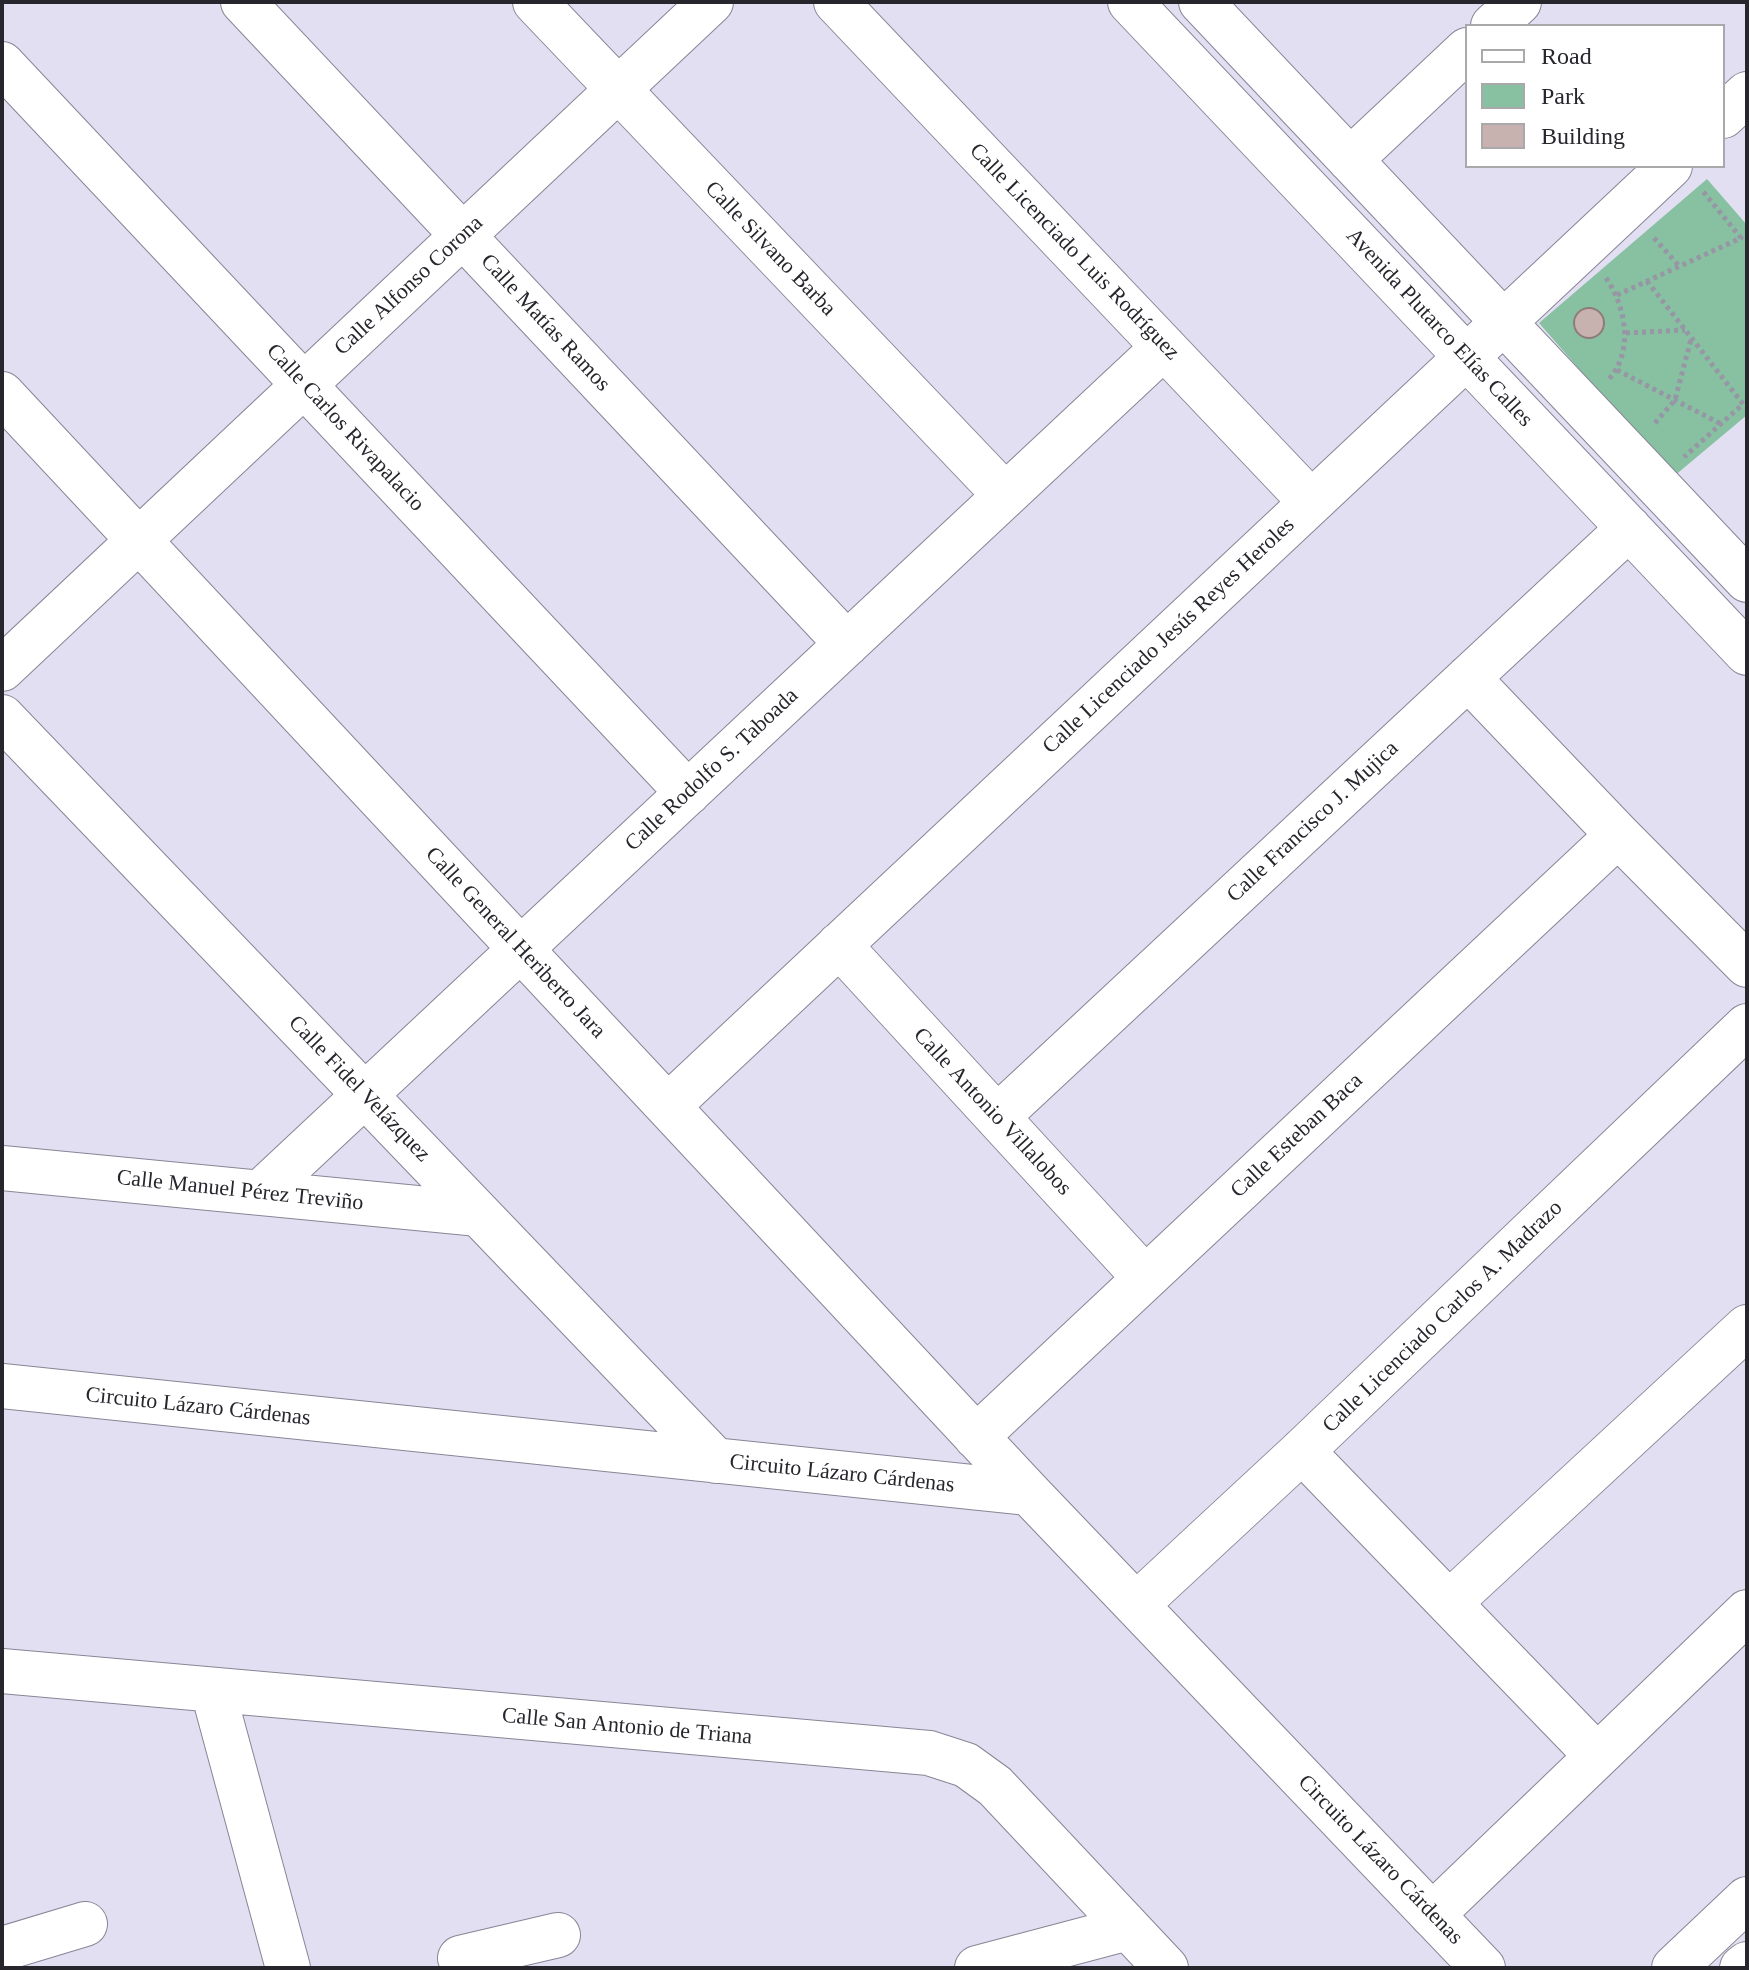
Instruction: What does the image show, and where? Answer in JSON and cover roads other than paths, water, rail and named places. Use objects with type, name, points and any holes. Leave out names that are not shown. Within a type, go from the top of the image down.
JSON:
[{"type":"street","name":"Calle Matías Ramos","points":[[243,2],[847,644]]},
{"type":"street","name":"Calle Silvano Barba","points":[[535,2],[1005,495]]},
{"type":"street","name":"Calle Alfonso Corona","points":[[2,669],[711,2]]},
{"type":"street","name":"Calle Licenciado Luis Rodríguez","points":[[836,2],[1311,502]]},
{"type":"street","name":"Avenida Plutarco Elías Calles","points":[[1130,2],[1747,653]]},
{"type":"street","points":[[1201,2],[1747,580]]},
{"type":"street","points":[[1350,160],[1465,52]]},
{"type":"street","name":"Calle Carlos Rivapalacio","points":[[2,64],[688,793]]},
{"type":"street","points":[[1725,114],[1747,94]]},
{"type":"street","name":"Calle Licenciado Jesús Reyes Heroles","points":[[668,1106],[1584,246],[1681,172]]},
{"type":"street","name":"Calle Rodolfo S. Taboada","points":[[260,1193],[1164,347]]},
{"type":"street","name":"Calle General Heriberto Jara","points":[[2,394],[1029,1493]]},
{"type":"street","name":"Calle Francisco J. Mujica","points":[[997,1117],[1629,528]]},
{"type":"street","points":[[1468,678],[1747,965]]},
{"type":"street","name":"Calle Fidel Velázquez","points":[[2,717],[716,1461]]},
{"type":"street","name":"Calle Esteban Baca","points":[[976,1437],[1618,835]]},
{"type":"street","name":"Calle Antonio Villalobos","points":[[839,945],[1145,1278]]},
{"type":"street","name":"Calle Licenciado Carlos A. Madrazo","points":[[1136,1605],[1747,1026]]},
{"type":"street","name":"Calle Manuel Pérez Treviño","points":[[2,1168],[479,1214]]},
{"type":"street","points":[[1449,1603],[1747,1327]]},
{"type":"street","name":"Circuito Lázaro Cárdenas","points":[[2,1386],[1029,1493],[1483,1968]]},
{"type":"street","points":[[1302,1451],[1597,1756]]},
{"type":"street","points":[[1432,1915],[1747,1612]]},
{"type":"street","name":"Calle San Antonio de Triana","points":[[2,1671],[929,1753],[966,1765],[995,1786],[1166,1968]]},
{"type":"street","points":[[213,1691],[288,1968]]},
{"type":"street","points":[[1674,1968],[1747,1899]]},
{"type":"street","points":[[29,1952],[85,1924]]},
{"type":"street","points":[[977,1968],[1128,1928]]},
{"type":"street","points":[[460,1958],[513,1957],[558,1935]]},
{"type":"street","points":[[1742,1968],[1747,1964]]}]
